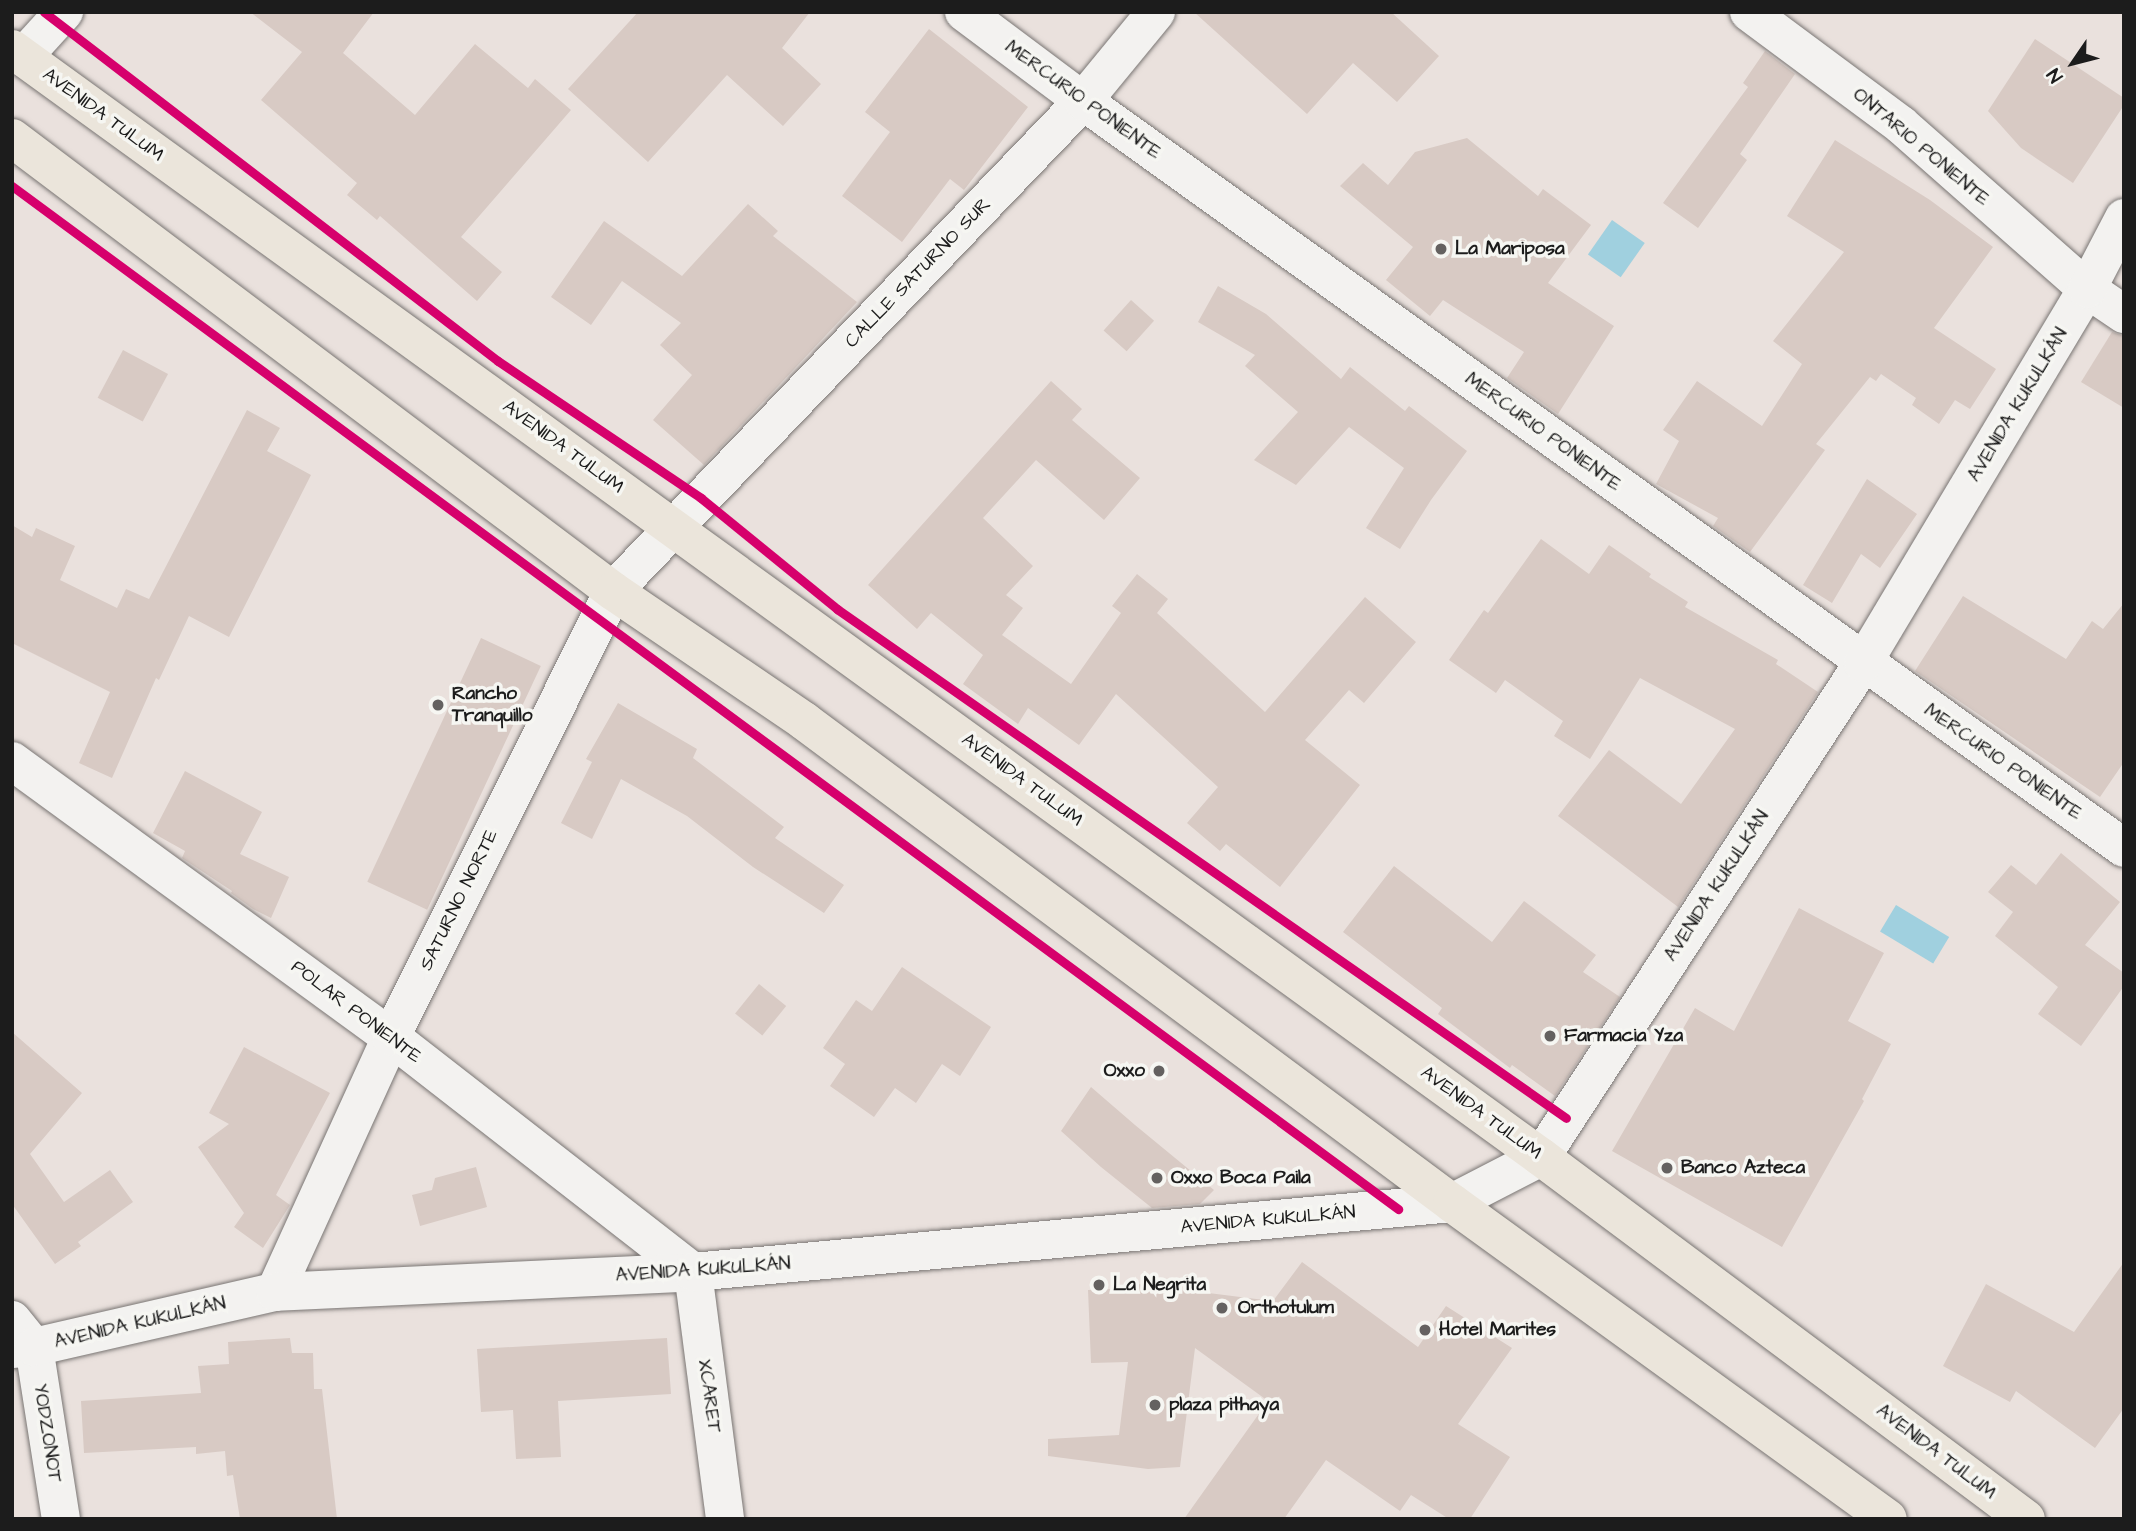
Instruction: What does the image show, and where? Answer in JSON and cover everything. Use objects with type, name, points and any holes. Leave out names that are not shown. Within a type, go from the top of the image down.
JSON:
[{"type":"main road","name":"AVENIDA TULUM","points":[[18,53],[1541,1157],[2026,1519]]},
{"type":"main road","points":[[12,138],[613,591],[804,721],[1452,1203],[1888,1519]]},
{"type":"street","points":[[18,53],[64,12]]},
{"type":"street","name":"MERCURIO PONIENTE","points":[[964,12],[1083,101],[2124,848]]},
{"type":"street","name":"CALLE SATURNO SUR","points":[[673,527],[1083,101],[1156,12]]},
{"type":"street","name":"ONTARIO PONIENTE","points":[[1749,12],[1901,125],[2087,289],[2124,314]]},
{"type":"street","name":"AVENIDA KUKULKÁN","points":[[20,1339],[275,1292],[693,1272],[1452,1203],[1541,1157],[1863,663],[2087,289],[2124,218]]},
{"type":"street","name":"SATURNO NORTE","points":[[275,1292],[391,1037],[613,591],[673,527]]},
{"type":"street","name":"POLAR PONIENTE","points":[[12,761],[391,1037],[693,1272]]},
{"type":"street","name":"XCARET","points":[[693,1272],[725,1519]]},
{"type":"street","name":"YODZONOT","points":[[20,1339],[61,1519]]},
{"type":"water","points":[[1612,220],[1645,243],[1621,277],[1588,254]]},
{"type":"water","points":[[1896,905],[1949,937],[1933,964],[1880,932]]},
{"type":"building","points":[[250,12],[374,12],[343,53],[415,115],[475,44],[528,88],[535,79],[571,110],[461,237],[502,272],[477,301],[380,216],[377,220],[347,195],[357,183],[261,100],[302,52]]},
{"type":"building","points":[[638,12],[810,12],[782,48],[821,84],[783,126],[727,75],[648,162],[568,89]]},
{"type":"building","points":[[1194,12],[1391,12],[1439,56],[1397,102],[1353,63],[1307,114]]},
{"type":"building","points":[[929,29],[1028,107],[964,190],[950,179],[902,242],[842,196],[890,132],[865,112]]},
{"type":"building","points":[[2035,39],[2124,98],[2124,105],[2073,183],[2021,148],[1988,111]]},
{"type":"building","points":[[1765,51],[1795,74],[1740,154],[1747,160],[1698,228],[1663,203],[1748,87],[1743,83]]},
{"type":"building","points":[[1467,138],[1538,196],[1543,189],[1591,225],[1548,283],[1614,326],[1558,414],[1507,378],[1524,352],[1443,300],[1430,316],[1386,280],[1413,247],[1340,186],[1363,163],[1388,185],[1415,152]]},
{"type":"building","points":[[1835,140],[1930,200],[1993,247],[1934,328],[1996,369],[1970,409],[1955,400],[1939,424],[1912,405],[1916,398],[1881,374],[1876,381],[1870,377],[1816,444],[1825,450],[1750,552],[1713,526],[1718,518],[1656,484],[1679,441],[1663,430],[1697,381],[1762,426],[1802,364],[1773,341],[1844,252],[1787,216]]},
{"type":"building","points":[[748,204],[778,231],[773,236],[857,302],[704,465],[653,420],[692,375],[660,345],[681,323],[622,281],[591,325],[551,297],[604,221],[682,276]]},
{"type":"building","points":[[1218,286],[1266,314],[1341,379],[1350,367],[1405,411],[1409,406],[1467,451],[1400,549],[1366,528],[1404,468],[1349,427],[1296,485],[1254,460],[1298,412],[1245,366],[1255,355],[1198,322]]},
{"type":"building","points":[[1131,300],[1154,321],[1127,351],[1104,330]]},
{"type":"building","points":[[2112,332],[2124,336],[2124,408],[2081,382]]},
{"type":"building","points":[[123,350],[168,374],[143,422],[98,398]]},
{"type":"building","points":[[1051,381],[1082,409],[1072,420],[1140,478],[1104,520],[1036,460],[983,518],[1033,566],[1006,595],[1023,608],[1002,635],[1071,684],[1121,613],[1112,606],[1137,574],[1168,599],[1157,613],[1265,712],[1365,597],[1416,642],[1364,703],[1349,690],[1305,740],[1360,785],[1280,887],[1226,844],[1220,851],[1187,823],[1218,787],[1116,694],[1079,745],[1028,708],[1018,724],[963,684],[983,655],[931,613],[917,629],[868,585]]},
{"type":"building","points":[[247,410],[280,428],[267,451],[311,475],[229,637],[189,616],[159,680],[156,678],[112,778],[79,763],[110,692],[12,643],[12,525],[32,537],[36,528],[75,546],[60,580],[117,608],[126,589],[149,599]]},
{"type":"building","points":[[1867,479],[1917,514],[1880,568],[1861,554],[1832,603],[1803,585]]},
{"type":"building","points":[[1541,539],[1589,574],[1609,545],[1651,574],[1649,577],[1688,602],[1685,607],[1778,660],[1776,664],[1818,692],[1678,907],[1558,816],[1609,750],[1681,804],[1735,729],[1640,678],[1590,759],[1554,736],[1563,721],[1505,680],[1496,693],[1449,660],[1484,610],[1488,613]]},
{"type":"building","points":[[1963,596],[2066,659],[2092,621],[2103,629],[2124,603],[2124,762],[2100,797],[1915,671]]},
{"type":"building","points":[[481,638],[541,666],[427,910],[367,882]]},
{"type":"building","points":[[618,703],[697,749],[693,758],[784,827],[775,838],[844,885],[824,913],[753,867],[687,816],[621,779],[592,839],[561,823],[592,762],[586,759]]},
{"type":"building","points":[[185,771],[262,812],[240,854],[289,877],[271,918],[253,909],[231,893],[232,891],[182,858],[185,851],[153,833]]},
{"type":"building","points":[[2061,853],[2120,902],[2085,945],[2124,973],[2124,986],[2081,1046],[2038,1014],[2058,987],[1995,936],[2013,912],[1988,892],[2011,865],[2036,885]]},
{"type":"building","points":[[1394,866],[1492,942],[1524,901],[1596,955],[1583,972],[1620,997],[1555,1096],[1512,1065],[1510,1068],[1438,1014],[1442,1008],[1343,932]]},
{"type":"building","points":[[1799,908],[1884,953],[1848,1021],[1891,1044],[1862,1099],[1864,1101],[1782,1247],[1612,1151],[1695,1008],[1734,1031]]},
{"type":"building","points":[[902,967],[991,1027],[960,1076],[942,1064],[916,1103],[895,1088],[874,1117],[830,1086],[845,1064],[823,1048],[856,1000],[872,1011]]},
{"type":"building","points":[[759,984],[786,1006],[762,1036],[735,1014]]},
{"type":"building","points":[[12,1032],[82,1093],[30,1154],[64,1202],[110,1170],[133,1202],[78,1242],[81,1246],[55,1264],[12,1204]]},
{"type":"building","points":[[244,1047],[330,1093],[276,1195],[290,1205],[263,1248],[234,1227],[244,1213],[198,1147],[229,1124],[209,1113]]},
{"type":"building","name":"Oxxo Boca Paila","points":[[1091,1087],[1214,1190],[1200,1204],[1152,1208],[1101,1167],[1061,1131]]},
{"type":"building","points":[[476,1167],[487,1207],[420,1226],[412,1195],[432,1190],[435,1178]]},
{"type":"building","points":[[1302,1262],[1418,1347],[1446,1306],[1512,1348],[1458,1424],[1510,1457],[1470,1519],[1449,1519],[1411,1495],[1400,1511],[1326,1460],[1284,1519],[1184,1519],[1268,1401],[1195,1348],[1180,1467],[1148,1469],[1048,1456],[1048,1439],[1119,1435],[1128,1362],[1091,1363],[1088,1290],[1136,1288],[1137,1284],[1273,1301]]},
{"type":"building","points":[[2124,1262],[2124,1408],[2095,1448],[2016,1391],[2010,1402],[1943,1366],[1986,1284],[2074,1332]]},
{"type":"building","points":[[290,1338],[292,1353],[313,1353],[314,1389],[322,1389],[337,1519],[240,1519],[233,1475],[227,1476],[225,1451],[196,1454],[196,1447],[84,1453],[81,1401],[201,1393],[198,1366],[229,1364],[228,1342]]},
{"type":"building","points":[[667,1338],[671,1394],[558,1401],[561,1457],[516,1459],[513,1410],[481,1412],[477,1349]]},
{"type":"cycle path","points":[[44,12],[498,361],[701,498],[837,609],[1566,1118]]},
{"type":"cycle path","points":[[12,186],[1398,1209]]},
{"type":"place","name":"La Mariposa","points":[[1441,249]]},
{"type":"place","name":"Rancho Tranquillo","points":[[438,705]]},
{"type":"place","name":"Farmacia Yza","points":[[1550,1036]]},
{"type":"place","name":"Oxxo","points":[[1159,1071]]},
{"type":"place","name":"Banco Azteca","points":[[1667,1168]]},
{"type":"place","name":"Oxxo Boca Paila","points":[[1157,1178]]},
{"type":"place","name":"La Negrita","points":[[1099,1285]]},
{"type":"place","name":"Orthotulum","points":[[1222,1308]]},
{"type":"place","name":"Hotel Marites","points":[[1425,1330]]},
{"type":"place","name":"plaza pithaya","points":[[1155,1405]]}]
